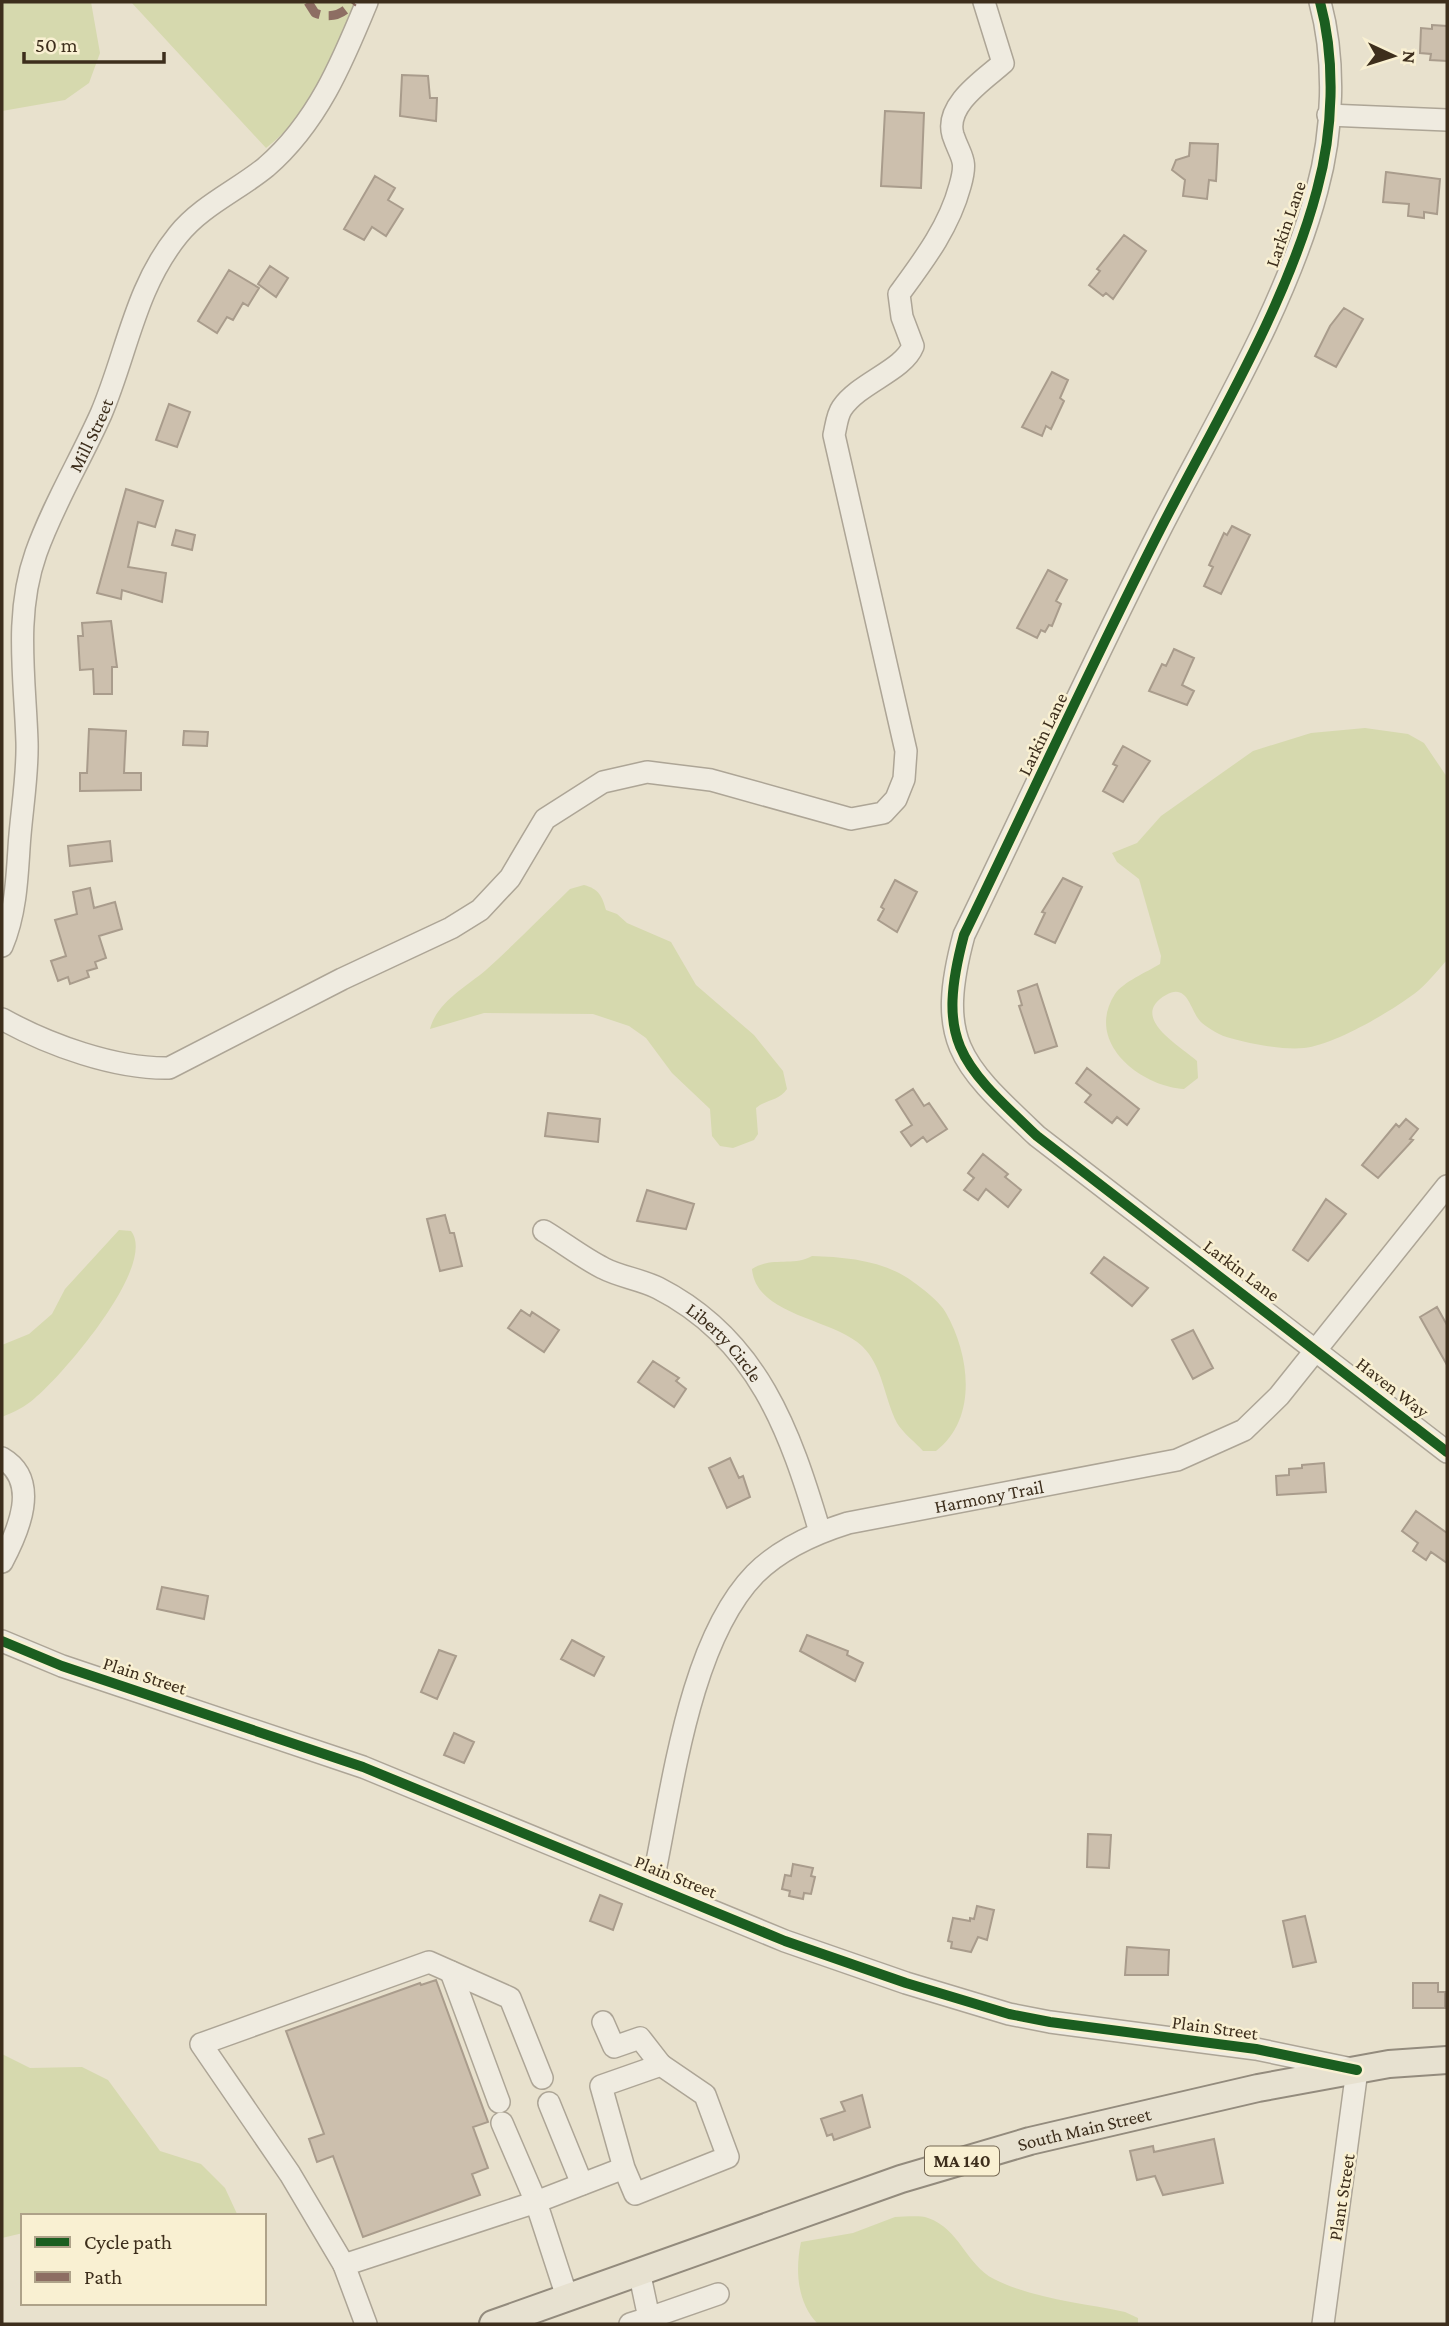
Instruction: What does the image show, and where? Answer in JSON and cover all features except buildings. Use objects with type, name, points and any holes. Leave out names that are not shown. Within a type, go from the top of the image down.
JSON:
[{"type":"main road","name":"South Main Street","points":[[493,2324],[901,2179],[1030,2141],[1258,2088],[1357,2070],[1447,2060]]},
{"type":"street","name":"Mill Street","points":[[2,946],[13,905],[27,745],[22,636],[24,603],[29,575],[48,521],[102,411],[137,305],[164,253],[180,232],[265,168],[301,132],[325,94],[367,2]]},
{"type":"street","points":[[2,1019],[99,1056],[150,1068],[169,1068],[341,979],[451,928],[480,910],[510,878],[545,819],[603,782],[647,772],[711,780],[852,819],[883,813],[897,799],[904,779],[906,751],[834,435],[841,410],[865,384],[891,371],[914,346],[902,317],[899,294],[941,236],[960,187],[965,159],[952,132],[957,107],[1003,63],[984,2]]},
{"type":"street","name":"Larkin Lane","points":[[1316,1350],[1037,1136],[984,1086],[964,1056],[953,1028],[950,995],[964,935],[1157,535],[1263,327],[1304,235],[1318,188],[1328,115],[1330,63],[1320,2]]},
{"type":"street","points":[[1328,115],[1447,120]]},
{"type":"street","name":"Harmony Trail","points":[[652,1885],[683,1737],[718,1626],[756,1573],[820,1532],[894,1513],[1177,1460],[1244,1430],[1279,1396],[1447,1186]]},
{"type":"street","name":"Liberty Circle","points":[[544,1231],[604,1269],[656,1287],[699,1313],[743,1354],[768,1393],[799,1462],[820,1532]]},
{"type":"street","name":"Haven Way","points":[[1316,1350],[1447,1452]]},
{"type":"street","points":[[2,1458],[11,1463],[18,1475],[24,1497],[17,1532],[2,1562]]},
{"type":"street","name":"Plain Street","points":[[2,1641],[51,1662],[363,1768],[836,1960],[1009,2014],[1097,2029],[1256,2049],[1357,2070]]},
{"type":"street","points":[[366,2324],[344,2265],[290,2174],[201,2044],[429,1962],[510,1997],[542,2078]]},
{"type":"street","points":[[451,1972],[536,2202],[567,2297]]},
{"type":"street","points":[[603,2022],[614,2047],[639,2038],[661,2065],[705,2095],[728,2157],[635,2194],[624,2168],[601,2086],[661,2065]]},
{"type":"street","name":"Plant Street","points":[[1323,2324],[1357,2070]]},
{"type":"street","points":[[549,2103],[582,2185]]},
{"type":"street","points":[[344,2265],[536,2202],[624,2168]]},
{"type":"street","points":[[639,2271],[639,2321],[718,2294]]},
{"type":"green space","points":[[2,2],[91,2],[100,53],[89,83],[65,100],[2,111]]},
{"type":"green space","points":[[131,2],[359,2],[309,100],[297,118],[266,148]]},
{"type":"green space","points":[[1365,728],[1408,734],[1424,743],[1447,777],[1447,960],[1418,990],[1391,1010],[1330,1041],[1304,1048],[1267,1046],[1223,1036],[1202,1023],[1180,992],[1166,995],[1156,1004],[1152,1013],[1155,1022],[1170,1040],[1197,1061],[1198,1078],[1184,1089],[1150,1080],[1121,1058],[1107,1029],[1107,1012],[1115,994],[1129,981],[1160,964],[1161,956],[1139,879],[1117,862],[1112,853],[1137,843],[1161,816],[1253,751],[1311,733]]},
{"type":"green space","points":[[584,885],[599,894],[606,910],[617,914],[627,923],[671,942],[696,985],[754,1035],[783,1071],[787,1089],[780,1096],[756,1108],[758,1134],[754,1140],[733,1148],[720,1146],[712,1136],[710,1109],[672,1073],[646,1038],[629,1026],[593,1014],[484,1013],[430,1029],[439,1011],[453,996],[497,960],[570,889]]},
{"type":"green space","points":[[119,1230],[131,1231],[136,1247],[131,1268],[120,1293],[84,1344],[48,1386],[27,1404],[2,1417],[2,1345],[29,1334],[52,1314],[65,1289]]},
{"type":"green space","points":[[812,1256],[873,1263],[895,1271],[911,1280],[943,1308],[960,1348],[966,1386],[959,1422],[949,1438],[936,1451],[923,1451],[897,1423],[874,1363],[862,1346],[833,1329],[781,1307],[757,1285],[752,1269],[767,1263],[797,1261]]},
{"type":"green space","points":[[2,2054],[30,2068],[82,2067],[108,2080],[160,2151],[201,2164],[225,2188],[237,2214],[21,2214],[21,2233],[2,2238]]},
{"type":"green space","points":[[895,2217],[924,2217],[939,2223],[956,2238],[984,2273],[1009,2286],[1042,2296],[1125,2312],[1138,2318],[1138,2324],[818,2324],[806,2306],[799,2286],[801,2242],[853,2233]]},
{"type":"marked path","points":[[308,2],[315,13],[326,16],[341,13],[353,2]]},
{"type":"cycle path","points":[[1320,2],[1329,48],[1329,121],[1322,168],[1304,233],[1269,319],[1136,577],[964,935],[952,1002],[954,1027],[961,1049],[973,1069],[989,1089],[1037,1136],[1447,1452]]},
{"type":"cycle path","points":[[2,1641],[62,1666],[363,1767],[785,1941],[906,1983],[1009,2014],[1050,2022],[1256,2049],[1357,2070]]}]
